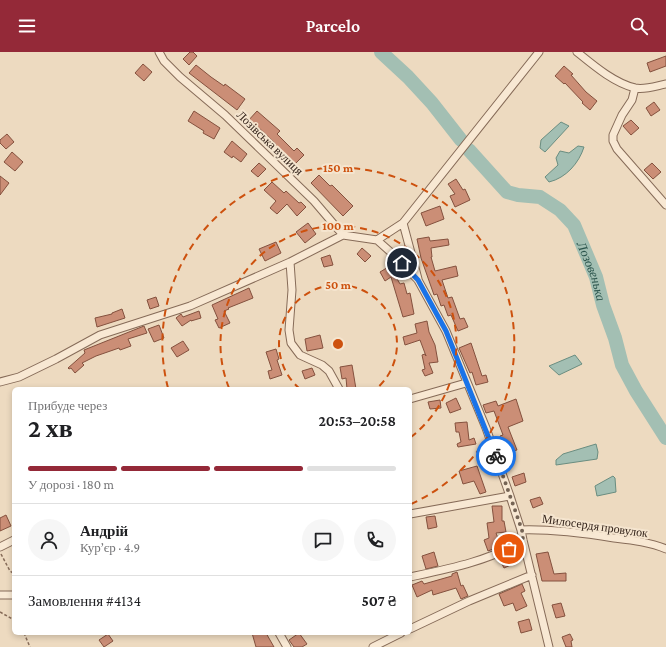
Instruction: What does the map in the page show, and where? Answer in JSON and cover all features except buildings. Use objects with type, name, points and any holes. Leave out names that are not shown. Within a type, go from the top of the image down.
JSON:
[{"type":"street","name":"Лозівська вулиця","points":[[159,52],[164,61],[180,77],[230,120],[314,201],[343,235]]},
{"type":"street","points":[[377,240],[403,223],[539,52]]},
{"type":"street","points":[[577,52],[611,78],[635,88],[645,88],[666,84]]},
{"type":"street","points":[[635,88],[632,100],[622,115],[613,135],[613,141],[617,149],[666,205]]},
{"type":"street","points":[[403,223],[418,280],[446,331],[466,383],[486,428],[522,530],[548,647]]},
{"type":"street","points":[[0,382],[19,377],[100,335],[190,306],[290,262],[343,235],[377,240],[418,280]]},
{"type":"street","points":[[290,262],[292,290],[289,330],[291,343],[300,355],[322,364],[329,371],[338,387]]},
{"type":"street","points":[[412,397],[466,383]]},
{"type":"street","points":[[412,514],[510,496]]},
{"type":"street","name":"Милосердя провулок","points":[[522,530],[543,529],[585,533],[633,540],[666,549]]},
{"type":"street","points":[[412,577],[445,569],[509,549],[523,540]]},
{"type":"street","points":[[0,547],[12,541]]},
{"type":"street","points":[[412,628],[469,601],[532,575]]},
{"type":"street","points":[[0,595],[12,595]]},
{"type":"street","points":[[280,635],[287,647]]},
{"type":"street","points":[[373,647],[397,635]]},
{"type":"path","points":[[0,552],[12,572]]},
{"type":"path","points":[[0,612],[12,619]]},
{"type":"path","points":[[25,635],[30,647]]},
{"type":"shaded area","points":[[561,122],[569,126],[545,152],[540,148],[541,140]]},
{"type":"shaded area","points":[[578,146],[584,147],[579,159],[571,169],[561,177],[549,182],[545,177],[558,165],[556,158],[560,151],[569,153]]},
{"type":"shaded area","points":[[575,355],[582,364],[559,375],[549,366]]},
{"type":"shaded area","points":[[596,444],[598,452],[597,459],[556,465],[556,460],[563,454]]},
{"type":"shaded area","points":[[613,476],[615,478],[616,492],[597,496],[595,486]]},
{"type":"waterway","name":"Лозовенька","points":[[381,52],[408,77],[432,103],[461,140]]},
{"type":"waterway","name":"Лозовенька","points":[[469,150],[507,192],[518,195],[540,197],[560,210],[574,225],[596,277],[603,305],[615,338],[622,365],[636,391],[666,438]]},
{"type":"way so far","points":[[496,456],[522,530],[523,540],[509,549]]},
{"type":"route","points":[[402,263],[418,280],[427,299],[446,331],[496,456]]}]
